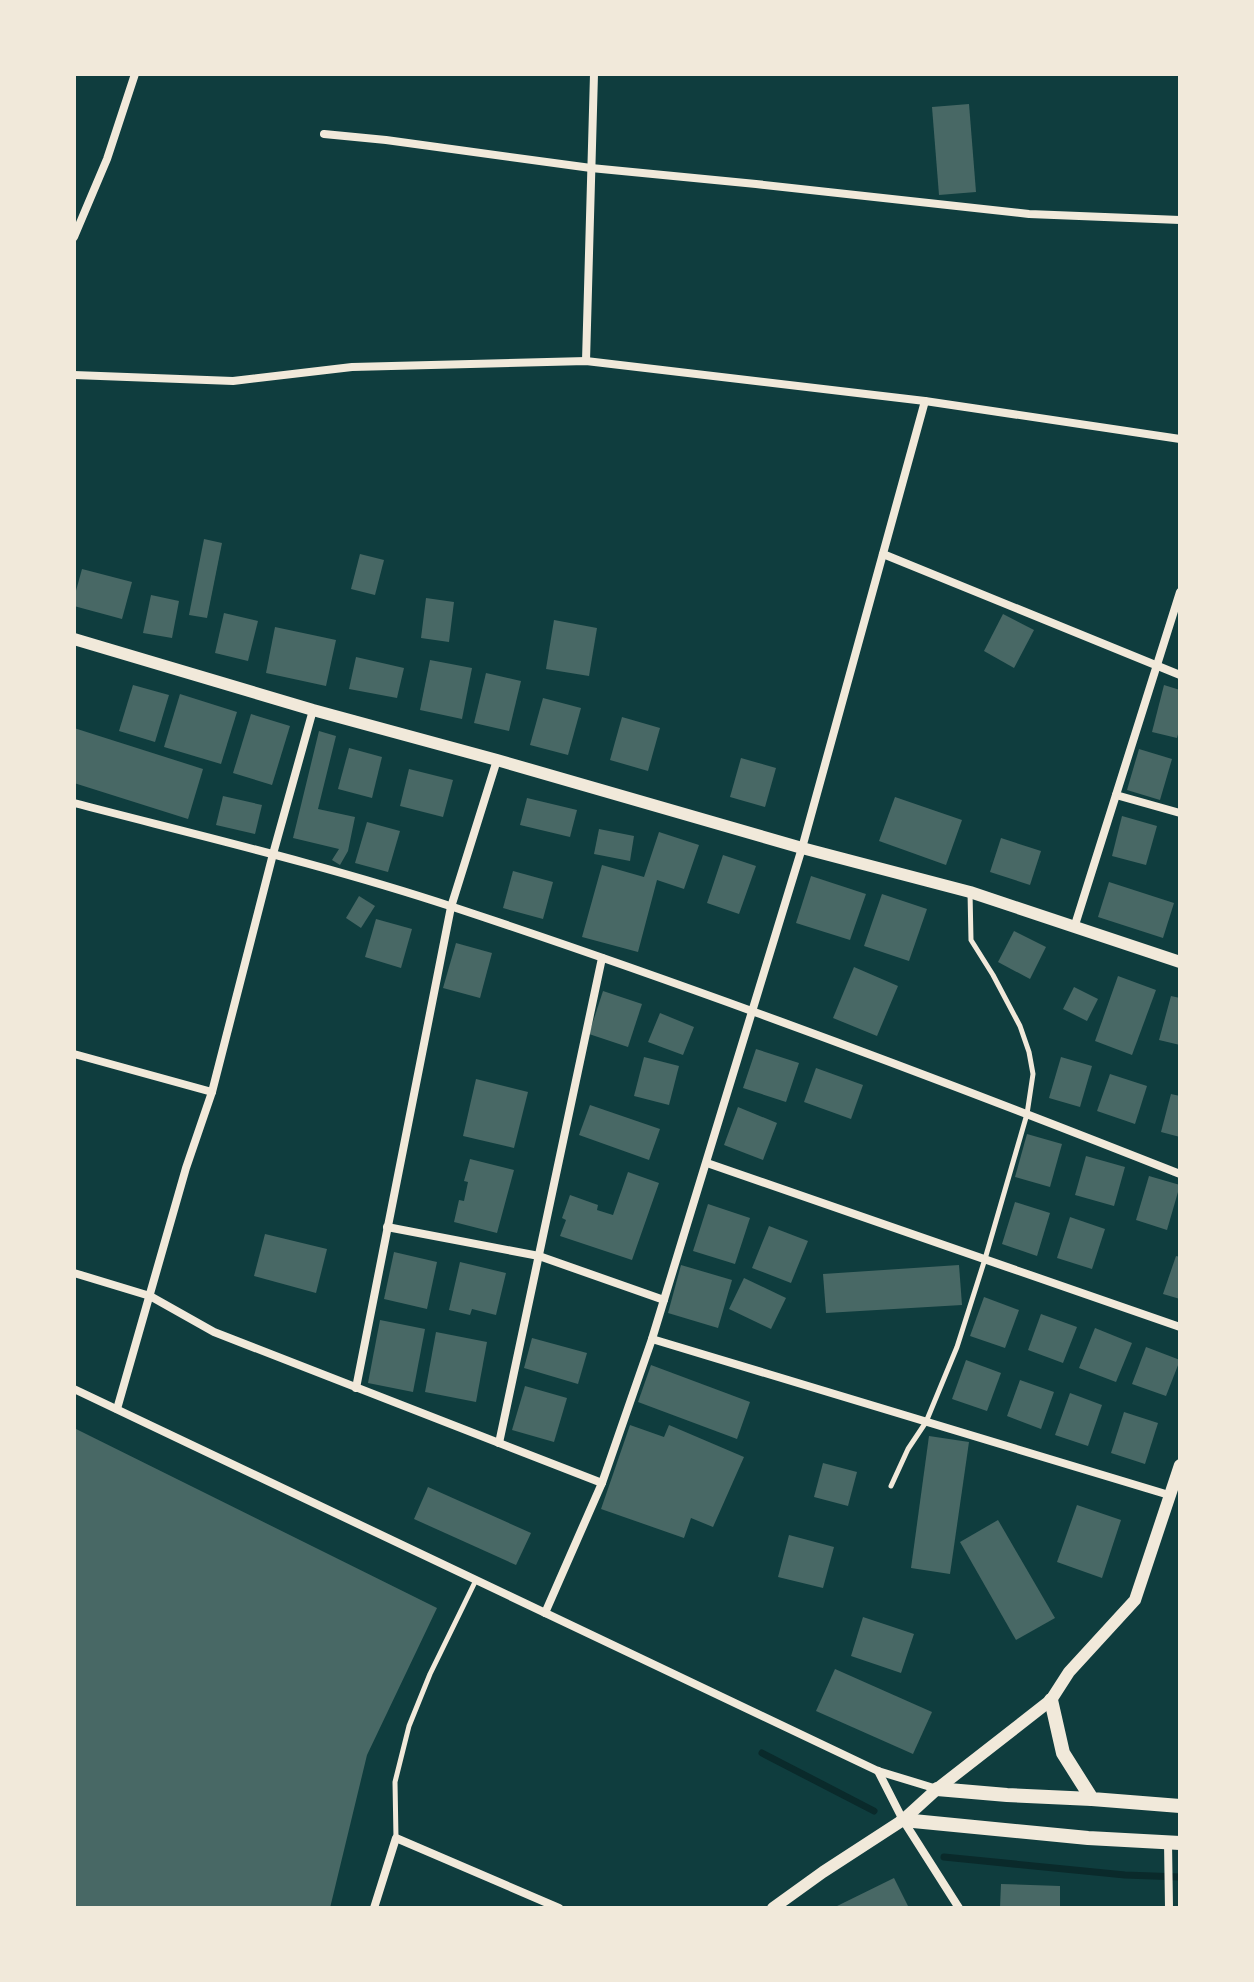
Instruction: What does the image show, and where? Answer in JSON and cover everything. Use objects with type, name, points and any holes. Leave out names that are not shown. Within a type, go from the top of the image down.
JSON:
[{"type":"main road","points":[[1051,1700],[1063,1753],[1092,1799]]},
{"type":"main road","points":[[937,1789],[1180,1806]]},
{"type":"main road","points":[[903,1820],[1174,1843]]},
{"type":"street","points":[[74,237],[107,159],[135,74]]},
{"type":"street","points":[[586,361],[594,74]]},
{"type":"street","points":[[324,134],[591,168],[1029,214],[1180,220]]},
{"type":"street","points":[[74,375],[233,381],[352,367],[586,361],[925,401],[1180,439]]},
{"type":"street","points":[[545,1613],[602,1483],[652,1339],[802,848],[925,401]]},
{"type":"street","points":[[883,554],[1180,675]]},
{"type":"street","points":[[1074,928],[1180,592]]},
{"type":"street","points":[[74,639],[313,710],[802,848],[970,892],[1180,962]]},
{"type":"street","points":[[117,1409],[186,1168],[212,1092],[313,710]]},
{"type":"street","points":[[356,1388],[451,907],[497,760]]},
{"type":"street","points":[[1116,795],[1180,813]]},
{"type":"street","points":[[74,803],[273,854],[451,907],[753,1011],[1180,1174]]},
{"type":"street","points":[[499,1443],[602,958]]},
{"type":"street","points":[[74,1054],[212,1092]]},
{"type":"street","points":[[707,1163],[1180,1327]]},
{"type":"street","points":[[387,1227],[539,1256],[664,1300]]},
{"type":"street","points":[[74,1273],[150,1296],[214,1332],[602,1483]]},
{"type":"street","points":[[652,1339],[1169,1495]]},
{"type":"street","points":[[74,1389],[878,1771],[937,1789]]},
{"type":"street","points":[[773,1908],[903,1820],[937,1789],[1051,1700],[1069,1672],[1135,1600],[1180,1465]]},
{"type":"street","points":[[878,1771],[903,1820],[959,1908]]},
{"type":"street","points":[[374,1908],[396,1838],[559,1908]]},
{"type":"street","points":[[1169,1908],[1168,1862],[1174,1843]]},
{"type":"lane","points":[[891,1486],[908,1449],[926,1422],[957,1347],[1027,1114],[1033,1074],[1020,1026],[971,940],[970,892]]},
{"type":"lane","points":[[396,1838],[395,1782],[409,1726],[430,1674],[476,1580]]},
{"type":"building","points":[[969,104],[976,192],[939,195],[932,107]]},
{"type":"building","points":[[204,539],[222,543],[207,618],[189,615]]},
{"type":"building","points":[[360,554],[384,560],[375,595],[351,589]]},
{"type":"building","points":[[82,569],[132,582],[122,619],[74,606]]},
{"type":"building","points":[[151,595],[179,601],[172,638],[143,633]]},
{"type":"building","points":[[426,598],[454,602],[449,642],[421,638]]},
{"type":"building","points":[[224,613],[258,621],[248,661],[215,653]]},
{"type":"building","points":[[1003,614],[1034,630],[1014,668],[984,651]]},
{"type":"building","points":[[554,620],[597,628],[589,676],[546,669]]},
{"type":"building","points":[[275,627],[336,640],[326,686],[266,673]]},
{"type":"building","points":[[356,657],[404,668],[397,698],[349,689]]},
{"type":"building","points":[[430,660],[472,668],[462,719],[420,710]]},
{"type":"building","points":[[486,673],[521,681],[509,731],[474,723]]},
{"type":"building","points":[[133,685],[169,695],[155,742],[119,731]]},
{"type":"building","points":[[1164,685],[1180,690],[1177,738],[1152,732]]},
{"type":"building","points":[[180,694],[237,712],[221,764],[164,747]]},
{"type":"building","points":[[543,698],[581,708],[568,755],[530,745]]},
{"type":"building","points":[[251,714],[290,726],[272,785],[233,773]]},
{"type":"building","points":[[622,717],[660,728],[648,771],[610,760]]},
{"type":"building","points":[[74,728],[203,769],[188,819],[74,783]]},
{"type":"building","points":[[319,731],[336,736],[318,809],[355,817],[348,851],[340,865],[332,860],[339,849],[293,838]]},
{"type":"building","points":[[349,748],[382,757],[372,798],[338,789]]},
{"type":"building","points":[[1139,749],[1172,759],[1160,800],[1127,790]]},
{"type":"building","points":[[741,758],[776,768],[765,807],[730,797]]},
{"type":"building","points":[[409,769],[453,780],[443,817],[400,806]]},
{"type":"building","points":[[223,796],[262,805],[255,834],[216,825]]},
{"type":"building","points":[[895,797],[962,820],[946,865],[879,841]]},
{"type":"building","points":[[527,798],[577,810],[570,837],[520,825]]},
{"type":"building","points":[[1122,816],[1157,826],[1146,865],[1112,856]]},
{"type":"building","points":[[367,822],[400,831],[388,872],[355,863]]},
{"type":"building","points":[[599,829],[634,836],[630,861],[594,854]]},
{"type":"building","points":[[659,832],[699,845],[684,889],[657,880],[638,952],[582,937],[602,865],[644,877]]},
{"type":"building","points":[[1001,838],[1041,851],[1030,885],[990,872]]},
{"type":"building","points":[[723,855],[756,866],[739,914],[707,903]]},
{"type":"building","points":[[513,871],[553,882],[543,919],[503,908]]},
{"type":"building","points":[[811,876],[866,894],[850,940],[796,923]]},
{"type":"building","points":[[1109,882],[1174,903],[1163,938],[1098,917]]},
{"type":"building","points":[[882,894],[927,909],[909,961],[864,946]]},
{"type":"building","points":[[359,896],[375,906],[361,928],[346,918]]},
{"type":"building","points":[[376,919],[412,929],[401,968],[365,957]]},
{"type":"building","points":[[1014,931],[1046,947],[1030,979],[998,962]]},
{"type":"building","points":[[456,943],[492,953],[480,998],[443,988]]},
{"type":"building","points":[[854,967],[898,986],[877,1036],[833,1018]]},
{"type":"building","points":[[1118,976],[1156,990],[1132,1055],[1095,1041]]},
{"type":"building","points":[[1074,987],[1098,999],[1087,1021],[1063,1009]]},
{"type":"building","points":[[603,991],[642,1004],[628,1047],[589,1034]]},
{"type":"building","points":[[1171,996],[1180,998],[1180,1045],[1159,1040]]},
{"type":"building","points":[[660,1013],[694,1027],[683,1055],[648,1042]]},
{"type":"building","points":[[756,1049],[799,1063],[786,1102],[743,1088]]},
{"type":"building","points":[[644,1057],[679,1066],[669,1105],[634,1096]]},
{"type":"building","points":[[1061,1057],[1092,1066],[1080,1107],[1049,1098]]},
{"type":"building","points":[[816,1068],[863,1085],[851,1119],[804,1102]]},
{"type":"building","points":[[1110,1074],[1147,1086],[1135,1124],[1097,1111]]},
{"type":"building","points":[[476,1079],[528,1092],[514,1148],[463,1136]]},
{"type":"building","points":[[1171,1094],[1180,1096],[1180,1137],[1161,1132]]},
{"type":"building","points":[[590,1105],[660,1129],[649,1160],[579,1135]]},
{"type":"building","points":[[738,1107],[777,1123],[763,1160],[724,1145]]},
{"type":"building","points":[[1027,1134],[1062,1144],[1050,1187],[1015,1177]]},
{"type":"building","points":[[1086,1156],[1125,1167],[1114,1206],[1075,1195]]},
{"type":"building","points":[[470,1159],[514,1170],[497,1233],[454,1222],[459,1200],[464,1201],[468,1182],[464,1181]]},
{"type":"building","points":[[628,1172],[659,1183],[632,1260],[560,1236],[570,1195],[598,1205],[597,1210],[613,1215]]},
{"type":"building","points":[[1149,1176],[1180,1185],[1167,1230],[1136,1220]]},
{"type":"building","points":[[1015,1202],[1050,1213],[1037,1256],[1002,1244]]},
{"type":"building","points":[[708,1204],[750,1218],[735,1264],[693,1251]]},
{"type":"building","points":[[1070,1217],[1105,1229],[1092,1269],[1057,1258]]},
{"type":"building","points":[[769,1226],[808,1241],[791,1283],[752,1268]]},
{"type":"building","points":[[265,1234],[327,1249],[316,1293],[254,1276]]},
{"type":"building","points":[[394,1252],[437,1262],[427,1309],[384,1299]]},
{"type":"building","points":[[1176,1256],[1180,1257],[1180,1299],[1163,1294]]},
{"type":"building","points":[[460,1262],[506,1273],[496,1315],[472,1309],[470,1315],[449,1310]]},
{"type":"building","points":[[681,1265],[732,1280],[718,1328],[668,1313]]},
{"type":"building","points":[[959,1265],[962,1305],[826,1313],[823,1274]]},
{"type":"building","points":[[744,1278],[786,1298],[771,1329],[729,1309]]},
{"type":"building","points":[[984,1297],[1019,1310],[1005,1348],[970,1336]]},
{"type":"building","points":[[1041,1314],[1077,1327],[1063,1363],[1028,1350]]},
{"type":"building","points":[[380,1320],[425,1329],[413,1392],[368,1383]]},
{"type":"building","points":[[1095,1328],[1132,1343],[1116,1382],[1079,1368]]},
{"type":"building","points":[[436,1332],[487,1342],[476,1402],[425,1392]]},
{"type":"building","points":[[532,1338],[587,1353],[578,1384],[524,1368]]},
{"type":"building","points":[[1146,1347],[1180,1360],[1166,1396],[1132,1384]]},
{"type":"building","points":[[966,1360],[1001,1373],[987,1411],[952,1399]]},
{"type":"building","points":[[651,1365],[750,1402],[737,1439],[638,1402]]},
{"type":"building","points":[[1020,1380],[1054,1392],[1041,1429],[1007,1416]]},
{"type":"building","points":[[525,1386],[567,1398],[554,1442],[512,1430]]},
{"type":"building","points":[[1070,1393],[1102,1405],[1088,1446],[1055,1435]]},
{"type":"building","points":[[1124,1412],[1158,1423],[1145,1464],[1111,1453]]},
{"type":"building","points":[[630,1425],[664,1437],[669,1425],[744,1457],[713,1527],[691,1518],[684,1538],[601,1509]]},
{"type":"building","points":[[74,1428],[437,1608],[367,1755],[330,1908],[74,1908]]},
{"type":"building","points":[[929,1436],[969,1442],[950,1574],[911,1568]]},
{"type":"building","points":[[823,1463],[857,1472],[848,1506],[814,1497]]},
{"type":"building","points":[[428,1487],[531,1533],[516,1565],[414,1519]]},
{"type":"building","points":[[1077,1505],[1121,1520],[1102,1578],[1057,1562]]},
{"type":"building","points":[[998,1520],[1055,1618],[1016,1640],[960,1542]]},
{"type":"building","points":[[789,1535],[834,1547],[823,1588],[778,1577]]},
{"type":"building","points":[[863,1617],[914,1634],[901,1673],[851,1656]]},
{"type":"building","points":[[835,1669],[932,1712],[913,1754],[816,1711]]},
{"type":"building","points":[[894,1878],[909,1908],[833,1908]]},
{"type":"building","points":[[1001,1884],[1060,1886],[1060,1908],[1000,1908]]},
{"type":"waterway","points":[[762,1753],[874,1811]]},
{"type":"waterway","points":[[944,1857],[1125,1875],[1180,1877]]}]
